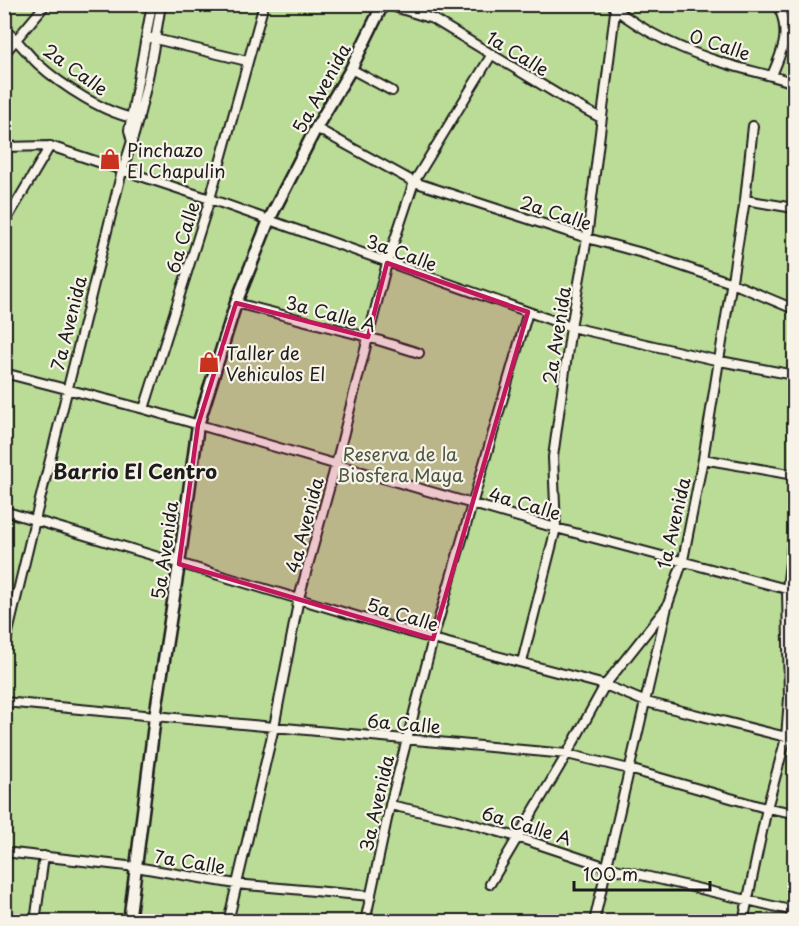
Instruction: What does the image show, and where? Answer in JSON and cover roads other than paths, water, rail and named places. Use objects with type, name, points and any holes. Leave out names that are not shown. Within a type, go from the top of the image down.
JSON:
[{"type":"street","points":[[4,54],[46,4]]},
{"type":"street","name":"7a Avenida","points":[[4,649],[66,390],[122,171],[132,143],[129,130],[135,118],[151,38],[152,4]]},
{"type":"street","points":[[161,4],[151,38],[247,61]]},
{"type":"street","name":"6a Calle","points":[[144,409],[210,199],[264,4]]},
{"type":"street","name":"1a Calle","points":[[384,4],[433,19],[601,118]]},
{"type":"street","name":"5a Avenida","points":[[129,921],[155,717],[198,425],[236,303],[269,220],[384,4]]},
{"type":"street","points":[[772,75],[783,49],[786,32],[778,4]]},
{"type":"street","name":"0 Calle","points":[[614,6],[666,42],[726,64],[795,83]]},
{"type":"street","name":"2a Avenida","points":[[522,662],[556,528],[552,457],[587,238],[614,6]]},
{"type":"street","name":"2a Calle","points":[[4,29],[18,40],[38,63],[60,80],[111,111],[135,118]]},
{"type":"street","name":"4a Avenida","points":[[228,921],[274,727],[299,598],[387,263],[414,182],[492,54]]},
{"type":"street","points":[[351,69],[392,91]]},
{"type":"street","name":"1a Avenida","points":[[594,921],[667,607],[683,560],[720,361],[745,200],[753,126]]},
{"type":"street","name":"2a Calle","points":[[316,128],[414,182],[587,238],[646,254],[732,283],[795,309]]},
{"type":"street","points":[[4,224],[50,146]]},
{"type":"street","name":"3a Calle","points":[[4,147],[50,146],[210,199],[571,327],[720,361],[795,375]]},
{"type":"street","points":[[745,200],[795,208]]},
{"type":"street","name":"3a Calle A","points":[[236,303],[368,337],[419,353]]},
{"type":"street","name":"3a Avenida","points":[[365,921],[390,805],[433,639],[528,312]]},
{"type":"street","name":"4a Calle","points":[[4,373],[144,409],[556,528],[791,590]]},
{"type":"street","points":[[703,459],[795,475]]},
{"type":"street","name":"5a Calle","points":[[4,511],[433,639],[605,685],[646,702],[790,739]]},
{"type":"street","points":[[743,921],[767,808],[790,739],[791,590],[795,528]]},
{"type":"street","points":[[490,884],[605,685],[667,607]]},
{"type":"street","name":"6a Calle","points":[[4,702],[567,754],[630,769],[767,808],[795,813]]},
{"type":"street","name":"6a Calle A","points":[[390,805],[454,819],[607,867],[795,911]]},
{"type":"street","name":"7a Calle","points":[[4,852],[136,867],[236,884],[371,896]]},
{"type":"street","points":[[35,921],[44,856]]},
{"type":"place","name":"Pinchazo El Chapulin","points":[[110,159]]},
{"type":"place","name":"Taller de Vehiculos El","points":[[209,362]]},
{"type":"district","name":"Barrio El Centro","points":[[135,471]]},
{"type":"park label","name":"Reserva de la Biosfera Maya","points":[[400,463]]}]
